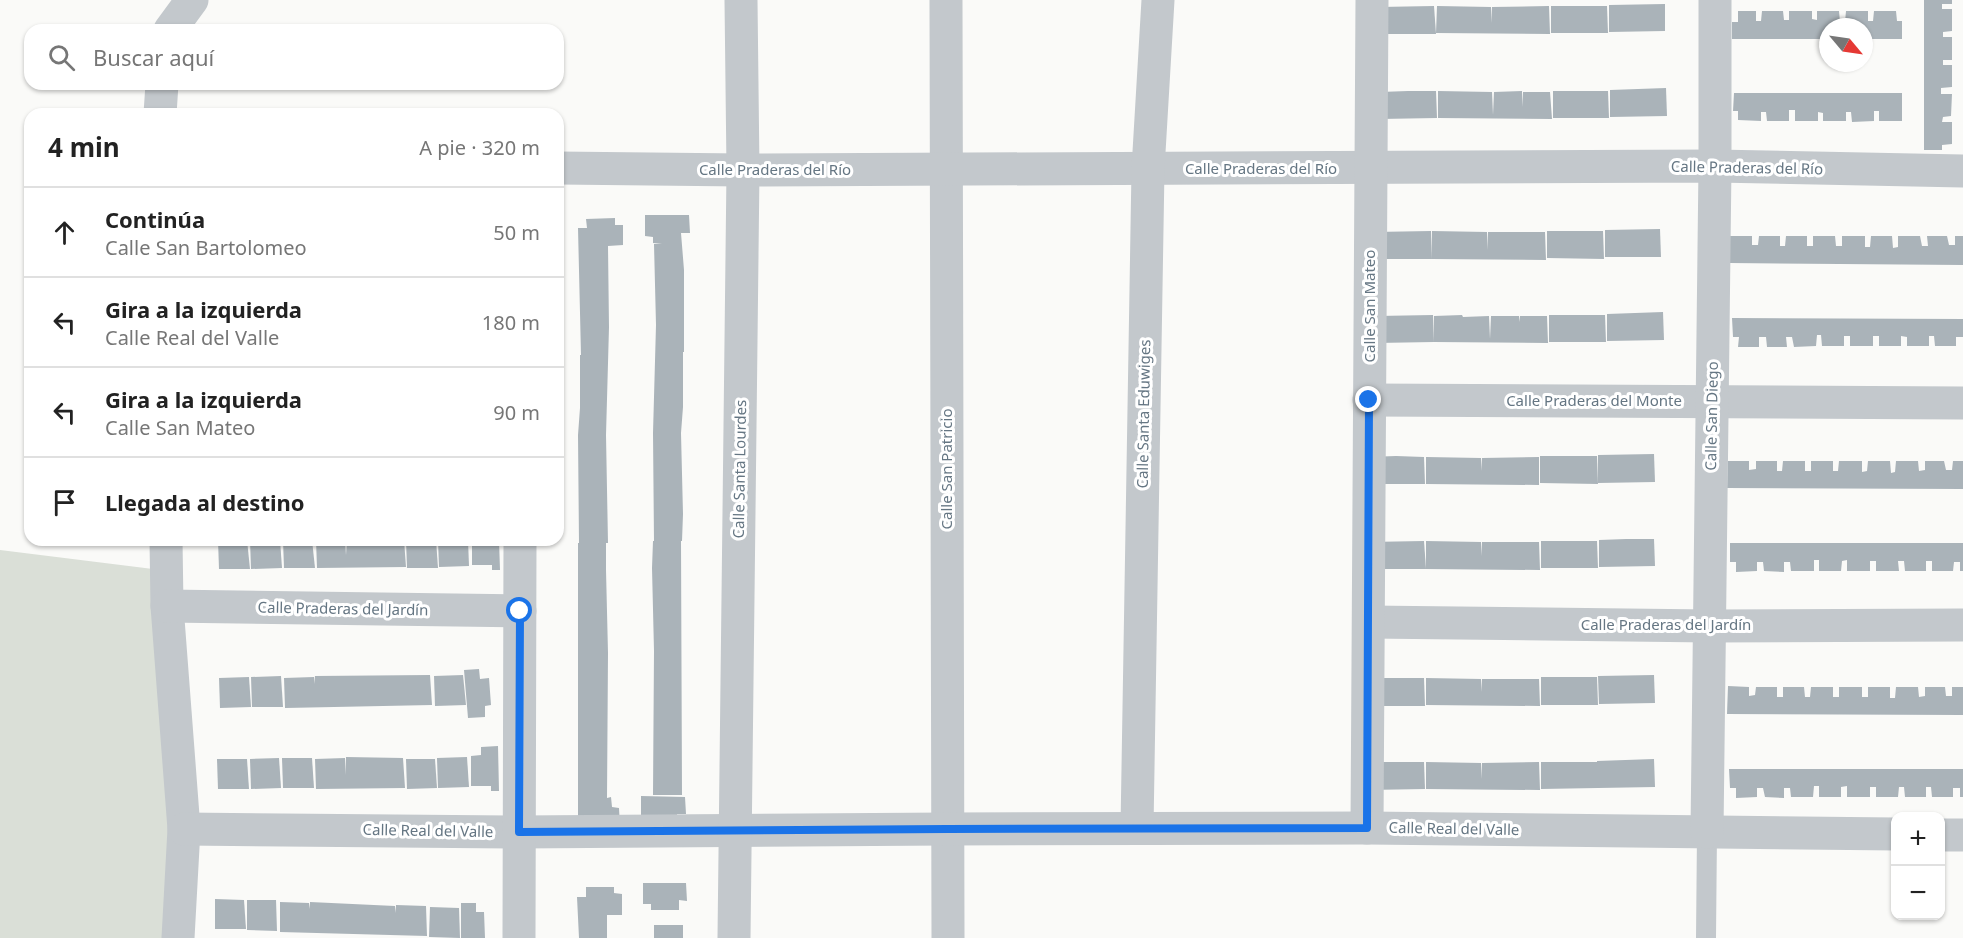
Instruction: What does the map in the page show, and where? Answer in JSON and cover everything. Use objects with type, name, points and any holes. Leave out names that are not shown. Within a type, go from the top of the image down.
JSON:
[{"type":"street","points":[[174,24],[192,0]]},
{"type":"street","name":"Calle Santa Lourdes","points":[[734,938],[743,170],[741,0]]},
{"type":"street","name":"Calle San Patricio","points":[[946,0],[948,938]]},
{"type":"street","name":"Calle Santa Eduwiges","points":[[1137,828],[1148,169],[1158,0]]},
{"type":"street","name":"Calle San Mateo","points":[[1367,828],[1372,0]]},
{"type":"street","name":"Calle San Diego","points":[[1707,832],[1715,0]]},
{"type":"street","points":[[160,108],[162,90]]},
{"type":"street","name":"Calle Praderas del Río","points":[[564,168],[1370,169],[1715,166],[1963,171]]},
{"type":"street","name":"Calle Praderas del Monte","points":[[1369,400],[1963,403]]},
{"type":"street","points":[[166,546],[167,606],[184,829],[178,938]]},
{"type":"street","points":[[519,938],[520,546]]},
{"type":"street","name":"Calle Praderas del Jardín","points":[[167,606],[520,611]]},
{"type":"street","name":"Calle Praderas del Jardín","points":[[1369,622],[1710,626],[1963,625]]},
{"type":"street","name":"Calle Real del Valle","points":[[184,829],[519,832],[1367,828],[1891,834]]},
{"type":"street","points":[[1945,835],[1963,835]]},
{"type":"lane","points":[[1706,938],[1707,832]]},
{"type":"shaded area","points":[[0,550],[161,570],[177,607],[168,938],[0,938]]},
{"type":"building","points":[[1924,0],[1952,0],[1952,4],[1942,4],[1942,9],[1952,9],[1952,31],[1943,32],[1943,37],[1952,37],[1952,60],[1943,60],[1943,65],[1952,65],[1952,87],[1941,88],[1941,94],[1952,94],[1951,116],[1943,117],[1942,122],[1952,122],[1952,144],[1942,145],[1942,150],[1924,150]]},
{"type":"building","points":[[1665,4],[1665,31],[1609,32],[1609,5]]},
{"type":"building","points":[[1434,6],[1436,34],[1378,34],[1379,7]]},
{"type":"building","points":[[1437,6],[1491,7],[1492,23],[1492,7],[1549,6],[1550,34],[1436,33]]},
{"type":"building","points":[[1551,6],[1607,6],[1608,33],[1551,33]]},
{"type":"building","points":[[1738,11],[1756,11],[1756,21],[1761,21],[1762,11],[1783,11],[1784,20],[1789,20],[1789,11],[1812,11],[1812,19],[1817,20],[1817,11],[1839,11],[1840,18],[1819,18],[1819,39],[1732,39],[1732,22],[1738,22]]},
{"type":"building","points":[[1846,11],[1868,11],[1868,18],[1845,18]]},
{"type":"building","points":[[1874,11],[1896,11],[1897,21],[1902,21],[1902,39],[1873,39]]},
{"type":"building","points":[[1666,88],[1667,116],[1610,117],[1610,90]]},
{"type":"building","points":[[1436,91],[1437,118],[1380,119],[1380,92]]},
{"type":"building","points":[[1438,91],[1492,92],[1493,115],[1494,92],[1522,91],[1522,107],[1523,92],[1550,92],[1552,119],[1438,118]]},
{"type":"building","points":[[1553,91],[1608,91],[1609,118],[1553,118]]},
{"type":"building","points":[[1734,93],[1902,93],[1902,121],[1879,121],[1879,111],[1874,111],[1874,121],[1852,122],[1851,112],[1846,112],[1846,121],[1823,121],[1823,113],[1818,112],[1818,121],[1795,121],[1795,110],[1789,110],[1789,121],[1767,121],[1766,112],[1761,112],[1761,121],[1738,120],[1738,111],[1733,111]]},
{"type":"building","points":[[645,215],[689,215],[690,233],[681,233],[684,270],[681,433],[682,795],[653,795],[652,568],[656,325],[654,244],[662,244],[653,243],[653,237],[645,236]]},
{"type":"building","points":[[615,218],[615,225],[623,225],[623,245],[608,246],[607,798],[611,797],[612,807],[619,808],[620,827],[578,827],[578,435],[581,355],[578,228],[587,228],[586,219]]},
{"type":"building","points":[[1660,229],[1661,257],[1605,257],[1605,230]]},
{"type":"building","points":[[1431,231],[1432,259],[1375,259],[1374,232]]},
{"type":"building","points":[[1432,231],[1487,232],[1488,250],[1488,232],[1545,232],[1546,260],[1432,259]]},
{"type":"building","points":[[1547,231],[1603,231],[1604,259],[1547,258]]},
{"type":"building","points":[[1730,236],[1752,236],[1752,245],[1758,245],[1759,236],[1780,236],[1780,246],[1785,246],[1786,236],[1807,236],[1807,246],[1813,246],[1813,236],[1835,236],[1836,246],[1842,246],[1842,236],[1865,236],[1865,247],[1870,247],[1871,236],[1892,236],[1893,248],[1898,247],[1898,236],[1920,236],[1922,246],[1928,246],[1927,236],[1947,236],[1949,245],[1955,245],[1955,236],[1963,236],[1963,265],[1729,263]]},
{"type":"building","points":[[1663,312],[1664,340],[1607,341],[1607,314]]},
{"type":"building","points":[[1433,315],[1434,342],[1376,343],[1377,316]]},
{"type":"building","points":[[1462,315],[1463,317],[1489,316],[1490,339],[1491,316],[1519,316],[1520,322],[1520,316],[1547,316],[1548,343],[1434,342],[1434,316]]},
{"type":"building","points":[[1549,315],[1605,315],[1606,342],[1549,342]]},
{"type":"building","points":[[1732,318],[1963,319],[1963,337],[1956,337],[1956,346],[1935,346],[1934,336],[1929,336],[1929,346],[1907,346],[1907,337],[1901,336],[1901,346],[1879,346],[1879,336],[1873,336],[1873,346],[1850,346],[1850,336],[1844,336],[1844,346],[1822,346],[1821,335],[1817,335],[1816,346],[1794,347],[1792,337],[1786,337],[1787,347],[1767,347],[1766,337],[1759,337],[1759,347],[1738,347],[1739,337],[1733,337]]},
{"type":"building","points":[[1654,454],[1655,482],[1598,483],[1598,455]]},
{"type":"building","points":[[1540,456],[1597,456],[1598,484],[1540,483]]},
{"type":"building","points":[[1368,457],[1424,457],[1425,484],[1368,484]]},
{"type":"building","points":[[1426,457],[1481,458],[1481,471],[1482,458],[1539,457],[1539,485],[1426,484]]},
{"type":"building","points":[[1728,461],[1749,461],[1749,470],[1756,469],[1756,461],[1777,461],[1777,471],[1782,471],[1783,461],[1805,461],[1805,471],[1811,471],[1811,461],[1833,461],[1833,471],[1838,471],[1839,461],[1862,461],[1862,472],[1867,471],[1868,461],[1890,461],[1891,473],[1895,472],[1896,461],[1918,461],[1919,471],[1925,470],[1925,461],[1944,461],[1946,470],[1952,470],[1953,461],[1963,461],[1963,489],[1727,488]]},
{"type":"building","points":[[1654,539],[1655,566],[1599,567],[1599,540]]},
{"type":"building","points":[[1424,541],[1426,569],[1368,569],[1368,542]]},
{"type":"building","points":[[1426,541],[1481,542],[1482,556],[1482,542],[1539,542],[1540,570],[1426,569]]},
{"type":"building","points":[[1541,541],[1597,541],[1598,568],[1541,568]]},
{"type":"building","points":[[1730,543],[1963,543],[1963,571],[1960,571],[1960,562],[1954,562],[1953,571],[1932,571],[1932,561],[1926,561],[1926,571],[1905,571],[1904,561],[1898,561],[1899,571],[1876,571],[1876,561],[1870,561],[1870,571],[1847,571],[1847,560],[1842,561],[1841,571],[1819,571],[1819,560],[1814,560],[1814,571],[1791,571],[1790,562],[1784,562],[1784,572],[1764,571],[1763,562],[1757,562],[1757,571],[1736,572],[1736,562],[1730,562]]},
{"type":"building","points":[[218,546],[248,546],[250,569],[219,569]]},
{"type":"building","points":[[250,546],[280,546],[282,568],[251,569]]},
{"type":"building","points":[[283,546],[313,546],[315,568],[284,568]]},
{"type":"building","points":[[316,546],[345,546],[346,555],[347,546],[404,546],[406,567],[317,568]]},
{"type":"building","points":[[406,546],[436,546],[438,568],[407,568]]},
{"type":"building","points":[[438,546],[468,546],[469,566],[439,567]]},
{"type":"building","points":[[472,546],[499,546],[500,570],[492,570],[492,565],[472,565]]},
{"type":"building","points":[[479,669],[480,679],[489,678],[491,705],[485,706],[485,717],[468,718],[464,670]]},
{"type":"building","points":[[430,675],[432,705],[285,708],[284,678],[314,677],[314,684],[315,676]]},
{"type":"building","points":[[463,675],[466,705],[435,706],[434,676]]},
{"type":"building","points":[[1654,675],[1655,703],[1599,704],[1598,676]]},
{"type":"building","points":[[281,676],[283,707],[252,707],[251,677]]},
{"type":"building","points":[[249,677],[251,707],[220,708],[219,678]]},
{"type":"building","points":[[1541,677],[1597,677],[1598,705],[1541,705]]},
{"type":"building","points":[[1368,678],[1424,678],[1425,706],[1368,706]]},
{"type":"building","points":[[1426,678],[1481,679],[1481,692],[1482,679],[1539,679],[1540,706],[1426,705]]},
{"type":"building","points":[[1728,686],[1749,687],[1749,696],[1755,695],[1756,687],[1777,687],[1777,697],[1783,697],[1783,687],[1804,687],[1805,697],[1810,697],[1811,687],[1833,687],[1833,697],[1839,697],[1839,687],[1862,687],[1862,697],[1868,697],[1868,687],[1890,687],[1890,698],[1895,698],[1896,687],[1918,687],[1919,697],[1925,696],[1925,687],[1945,687],[1946,696],[1952,696],[1952,687],[1963,687],[1963,715],[1727,714]]},
{"type":"building","points":[[498,746],[499,791],[491,791],[491,786],[471,786],[471,756],[481,755],[481,747]]},
{"type":"building","points":[[346,757],[403,758],[405,788],[316,789],[315,759],[345,758],[346,775]]},
{"type":"building","points":[[467,757],[469,787],[438,788],[437,758]]},
{"type":"building","points":[[279,758],[281,788],[251,789],[250,759]]},
{"type":"building","points":[[282,758],[312,758],[314,788],[283,788]]},
{"type":"building","points":[[217,759],[247,759],[249,789],[218,789]]},
{"type":"building","points":[[406,759],[435,759],[437,788],[407,789]]},
{"type":"building","points":[[1654,759],[1655,787],[1541,789],[1541,762]]},
{"type":"building","points":[[1368,762],[1424,762],[1425,789],[1368,790]]},
{"type":"building","points":[[1426,762],[1481,763],[1481,779],[1482,763],[1539,762],[1540,790],[1426,789]]},
{"type":"building","points":[[1729,769],[1963,769],[1963,797],[1960,797],[1960,788],[1953,788],[1953,797],[1932,797],[1931,787],[1926,787],[1926,797],[1905,797],[1904,787],[1899,787],[1898,797],[1876,797],[1876,787],[1870,787],[1870,797],[1847,797],[1847,786],[1841,787],[1841,797],[1819,797],[1819,786],[1814,786],[1813,797],[1791,797],[1790,788],[1784,788],[1784,798],[1765,797],[1763,788],[1757,788],[1757,797],[1736,798],[1736,788],[1730,788]]},
{"type":"building","points":[[641,796],[685,797],[686,814],[677,814],[678,824],[641,817]]},
{"type":"building","points":[[643,883],[686,883],[687,901],[679,900],[679,910],[651,910],[651,904],[643,904]]},
{"type":"building","points":[[586,887],[614,887],[614,893],[622,894],[622,915],[607,915],[607,938],[579,938],[577,897],[586,897]]},
{"type":"building","points":[[215,899],[244,900],[246,929],[215,929]]},
{"type":"building","points":[[247,900],[276,900],[277,931],[247,930]]},
{"type":"building","points":[[280,902],[309,903],[310,909],[310,902],[395,906],[396,913],[396,905],[426,906],[427,936],[280,932]]},
{"type":"building","points":[[461,903],[476,903],[476,912],[484,912],[485,938],[461,938]]},
{"type":"building","points":[[430,907],[459,908],[460,938],[429,937]]},
{"type":"building","points":[[654,925],[683,925],[683,938],[654,938]]},
{"type":"route","points":[[520,611],[519,832],[1367,828],[1369,400]]}]
